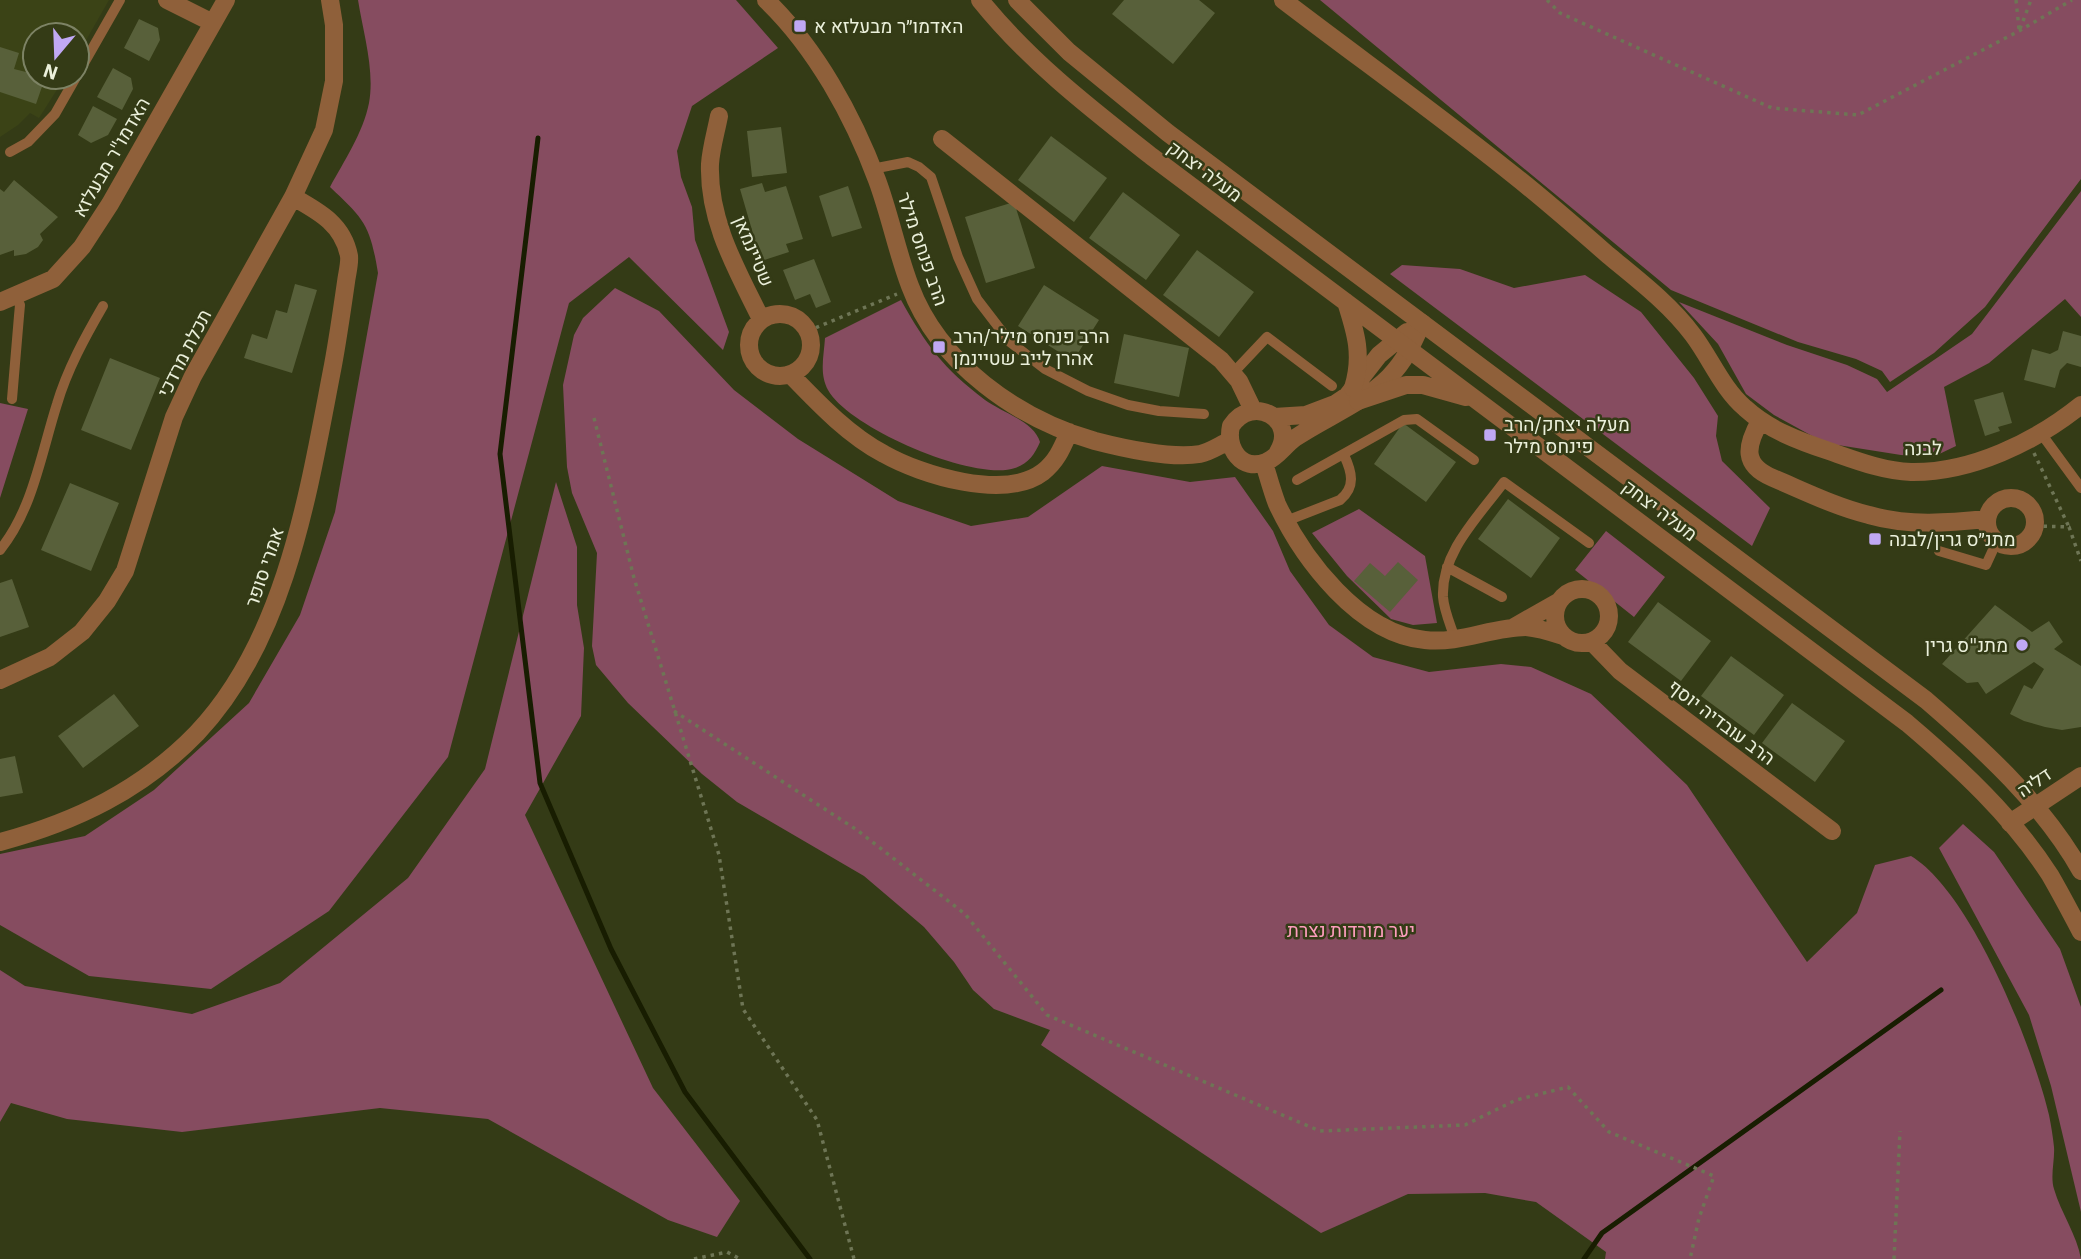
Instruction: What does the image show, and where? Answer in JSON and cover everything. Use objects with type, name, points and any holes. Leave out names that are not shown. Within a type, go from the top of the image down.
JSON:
[{"type":"street","points":[[167,0],[213,23]]},
{"type":"street","name":"האדמו\"ר מבעלזא","points":[[8,300],[53,279],[82,247],[110,204],[226,0]]},
{"type":"street","name":"תכלת מרדכי","points":[[0,680],[50,657],[82,632],[107,601],[125,571],[174,417],[193,376],[293,197],[324,130],[334,81],[334,25],[330,0]]},
{"type":"street","name":"הרב פנחס מילר","points":[[766,0],[810,52],[835,92],[872,169],[911,289],[926,321],[950,351],[978,379],[1005,399],[1069,432],[1116,447],[1154,453],[1200,454],[1229,441]]},
{"type":"street","name":"מעלה יצחק","points":[[980,0],[1026,52],[1078,99],[1151,156],[1907,723],[1968,778],[2010,823],[2049,874],[2081,932]]},
{"type":"street","name":"מעלה יצחק","points":[[1017,0],[1069,52],[1128,102],[1926,700],[1989,757],[2035,807],[2081,872]]},
{"type":"street","name":"לבנה","points":[[1283,0],[1510,173],[1637,279],[1692,333],[1724,385],[1742,406],[1760,421],[1808,444],[1880,467],[1909,472],[1957,468],[2034,435],[2081,405]]},
{"type":"street","name":"שטיינמאן","points":[[719,116],[710,162],[713,205],[719,229],[761,319]]},
{"type":"street","points":[[942,139],[1221,360],[1233,373],[1253,410]]},
{"type":"street","name":"אמרי סופר","points":[[0,842],[41,831],[88,811],[146,779],[198,733],[233,686],[261,638],[292,554],[311,478],[340,328],[349,257],[340,230],[322,213],[293,197]]},
{"type":"street","points":[[1346,302],[1357,337],[1359,357],[1356,395]]},
{"type":"street","points":[[782,313],[802,322],[808,331],[810,354],[805,364],[790,374],[768,374],[752,360],[749,337],[761,319],[782,313]]},
{"type":"street","points":[[1422,323],[1403,345],[1391,376],[1374,392],[1356,395],[1271,458],[1250,464],[1234,453],[1229,441],[1231,426],[1236,418],[1253,410],[1274,417],[1282,429],[1283,438],[1271,458],[1276,501],[1286,521],[1307,556],[1351,605],[1398,633],[1425,640],[1455,639],[1511,629],[1535,628],[1579,644],[1592,642],[1604,634],[1608,626],[1609,608],[1604,600],[1590,590],[1581,589],[1572,591],[1511,629]]},
{"type":"street","points":[[790,374],[852,432],[883,454],[914,468],[947,478],[979,484],[1010,484],[1028,480],[1041,473],[1060,454],[1069,432]]},
{"type":"street","points":[[1274,417],[1306,415],[1356,395],[1406,385],[1423,385],[1478,400]]},
{"type":"street","points":[[1760,421],[1751,438],[1750,457],[1761,473],[1867,515],[1890,520],[1918,522],[1987,519]]},
{"type":"street","points":[[2015,498],[2022,500],[2033,511],[2035,526],[2032,533],[2020,544],[2005,544],[1997,541],[1990,531],[1987,519],[1994,505],[2015,498]]},
{"type":"street","points":[[1558,602],[1555,620],[1563,636]]},
{"type":"street","name":"הרב עובדיה יוסף","points":[[1592,642],[1620,671],[1832,831]]},
{"type":"street","name":"דליה","points":[[2010,823],[2081,776]]},
{"type":"lane","points":[[10,152],[28,142],[55,114],[120,0]]},
{"type":"lane","points":[[872,169],[908,162],[931,177],[958,257],[977,299],[1010,342],[1045,369],[1088,391],[1128,405],[1159,411],[1204,414]]},
{"type":"lane","points":[[8,300],[20,305],[12,398]]},
{"type":"lane","points":[[0,550],[10,538],[26,506],[58,400],[87,333],[103,306]]},
{"type":"lane","points":[[1233,373],[1267,337],[1332,386]]},
{"type":"lane","points":[[1297,480],[1404,420],[1417,419],[1474,460]]},
{"type":"lane","points":[[2034,435],[2081,488]]},
{"type":"lane","points":[[1286,521],[1340,500],[1346,495],[1352,486],[1352,477],[1344,455]]},
{"type":"lane","points":[[1455,639],[1443,598],[1447,567],[1457,546],[1504,482],[1589,542]]},
{"type":"lane","points":[[1938,551],[1986,565],[1997,541]]},
{"type":"lane","points":[[1447,567],[1502,597]]},
{"type":"path","points":[[1547,0],[1560,13],[1772,108],[1858,115],[2073,0]]},
{"type":"path","points":[[2016,0],[2019,31]]},
{"type":"path","points":[[2019,31],[2031,0]]},
{"type":"path","points":[[808,331],[911,289]]},
{"type":"path","points":[[594,418],[634,578],[719,855],[743,1009],[817,1120],[854,1259]]},
{"type":"path","points":[[2034,435],[2081,561]]},
{"type":"path","points":[[2035,526],[2069,527]]},
{"type":"path","points":[[674,711],[857,830],[965,914],[1047,1015],[1321,1131],[1465,1125],[1516,1100],[1568,1087],[1609,1132],[1714,1176],[1699,1218],[1690,1259]]},
{"type":"path","points":[[1894,1259],[1900,1131]]},
{"type":"path","points":[[694,1259],[727,1252],[740,1259]]},
{"type":"shaded area","points":[[0,0],[109,0],[91,32],[91,21],[21,21],[21,91],[56,91],[39,118],[30,113],[0,137]]},
{"type":"green space","points":[[358,0],[736,0],[778,48],[692,106],[677,151],[681,177],[692,207],[695,240],[729,332],[723,350],[629,257],[569,303],[448,757],[329,911],[211,989],[89,976],[0,925],[0,854],[85,836],[154,790],[249,703],[300,615],[335,512],[378,273],[369,233],[364,224],[330,187],[358,136],[369,103],[371,77]]},
{"type":"green space","points":[[1320,0],[2081,0],[2081,179],[1985,307],[1934,353],[1890,382],[1882,371],[1856,359],[1798,342],[1671,290]]},
{"type":"green space","points":[[2081,191],[2081,317],[2065,299],[1989,363],[1944,387],[1956,446],[1933,457],[1901,455],[1825,443],[1774,415],[1746,394],[1718,344],[1679,302],[1787,345],[1847,365],[1877,379],[1887,392],[1972,334]]},
{"type":"green space","points":[[1402,265],[1460,269],[1514,288],[1585,275],[1641,312],[1694,378],[1718,416],[1716,436],[1722,461],[1770,508],[1752,546],[1390,274]]},
{"type":"green space","name":"יער מורדות נצרת","points":[[615,288],[659,311],[734,390],[798,439],[898,501],[971,526],[1028,517],[1102,466],[1190,482],[1235,477],[1273,531],[1290,571],[1329,625],[1373,657],[1429,672],[1501,664],[1531,667],[1591,694],[1687,785],[1807,962],[1857,913],[1875,865],[1911,856],[1934,875],[1956,902],[1977,936],[2014,1013],[2049,1115],[2054,1147],[2054,1189],[2081,1259],[1605,1259],[1606,1252],[1536,1202],[1485,1193],[1408,1194],[1321,1233],[1041,1045],[1050,1030],[994,1009],[973,990],[954,962],[924,927],[864,876],[737,802],[702,774],[628,703],[596,665],[592,646],[597,553],[572,493],[567,467],[563,385],[574,335],[583,318]]},
{"type":"green space","points":[[901,300],[927,343],[958,377],[985,400],[1024,423],[1037,435],[1040,442],[1027,461],[1015,468],[996,470],[971,467],[943,459],[886,435],[860,420],[840,405],[828,390],[823,371],[825,338]]},
{"type":"green space","points":[[0,403],[28,409],[0,498]]},
{"type":"green space","points":[[556,482],[577,547],[577,605],[584,648],[581,716],[525,815],[653,1088],[740,1201],[717,1237],[668,1220],[488,1119],[380,1108],[182,1132],[67,1119],[11,1103],[0,1122],[0,970],[25,986],[192,1014],[280,983],[408,878],[485,769]]},
{"type":"green space","points":[[1359,509],[1425,556],[1437,623],[1413,625],[1391,619],[1347,576],[1312,533]]},
{"type":"green space","points":[[1606,531],[1665,577],[1634,617],[1575,570]]},
{"type":"green space","points":[[1963,824],[1994,852],[2060,949],[2081,1007],[2081,1212],[2051,1086],[2029,1015],[1939,848]]},
{"type":"building","points":[[1124,0],[1199,0],[1215,13],[1173,64],[1112,14]]},
{"type":"building","points":[[139,19],[158,28],[160,40],[149,61],[124,48]]},
{"type":"building","points":[[0,47],[19,53],[14,69],[21,71],[21,91],[40,91],[36,104],[0,92]]},
{"type":"building","points":[[113,68],[131,78],[133,89],[122,110],[97,97]]},
{"type":"building","points":[[93,106],[117,119],[108,135],[91,143],[78,135]]},
{"type":"building","points":[[781,127],[787,173],[752,177],[747,131]]},
{"type":"building","points":[[1051,136],[1107,178],[1074,222],[1018,180]]},
{"type":"building","points":[[14,180],[58,217],[40,234],[43,240],[38,247],[26,254],[14,256],[14,250],[0,255],[0,189],[4,192]]},
{"type":"building","points":[[762,183],[765,192],[786,186],[803,239],[786,244],[789,252],[761,261],[740,189]]},
{"type":"building","points":[[848,186],[862,228],[832,237],[819,196]]},
{"type":"building","points":[[1123,192],[1180,235],[1146,280],[1089,238]]},
{"type":"building","points":[[1014,202],[1035,268],[986,283],[965,217]]},
{"type":"building","points":[[1197,250],[1254,292],[1219,337],[1163,295]]},
{"type":"building","points":[[814,259],[831,302],[816,308],[810,294],[795,300],[783,270]]},
{"type":"building","points":[[295,284],[317,290],[292,373],[244,358],[252,334],[267,339],[276,310],[287,313]]},
{"type":"building","points":[[1044,285],[1099,320],[1073,361],[1018,326]]},
{"type":"building","points":[[2063,331],[2081,336],[2081,367],[2067,363],[2060,370],[2055,388],[2024,380],[2032,349],[2050,354],[2058,350]]},
{"type":"building","points":[[1124,334],[1189,348],[1179,397],[1114,383]]},
{"type":"building","points":[[110,358],[160,378],[131,450],[81,430]]},
{"type":"building","points":[[2003,392],[2012,423],[1998,427],[2000,431],[1985,436],[1974,400]]},
{"type":"building","points":[[1403,423],[1456,462],[1426,502],[1374,464]]},
{"type":"building","points":[[70,483],[119,503],[91,571],[41,550]]},
{"type":"building","points":[[1508,499],[1560,538],[1531,578],[1478,539]]},
{"type":"building","points":[[1398,562],[1418,580],[1390,612],[1354,581],[1370,563],[1385,576]]},
{"type":"building","points":[[12,579],[29,627],[0,637],[0,583]]},
{"type":"building","points":[[1658,602],[1711,641],[1681,681],[1628,642]]},
{"type":"building","points":[[1995,605],[2032,632],[2049,621],[2063,642],[2054,649],[2081,666],[2081,727],[2062,730],[2045,727],[2010,714],[2024,685],[2032,689],[2044,669],[2034,662],[1986,694],[1978,682],[1967,683],[1942,664]]},
{"type":"building","points":[[1731,656],[1784,695],[1754,735],[1701,696]]},
{"type":"building","points":[[114,694],[139,726],[83,768],[58,736]]},
{"type":"building","points":[[1792,703],[1845,741],[1815,782],[1762,743]]},
{"type":"building","points":[[15,756],[23,793],[0,797],[0,759]]},
{"type":"waterway","points":[[538,138],[500,454],[540,783],[611,949],[685,1092],[810,1259]]},
{"type":"waterway","points":[[1584,1259],[1602,1233],[1941,990]]},
{"type":"place","name":"האדמו״ר מבעלזא א","points":[[800,26]]},
{"type":"place","name":"הרב פנחס מילר/הרב אהרן לייב שטיינמן","points":[[939,347]]},
{"type":"place","name":"מעלה יצחק/הרב פינחס מילר","points":[[1490,435]]},
{"type":"place","name":"מתנ״ס גרין/לבנה","points":[[1875,539]]},
{"type":"place","name":"מתנ\"ס גרין","points":[[2022,645]]}]
